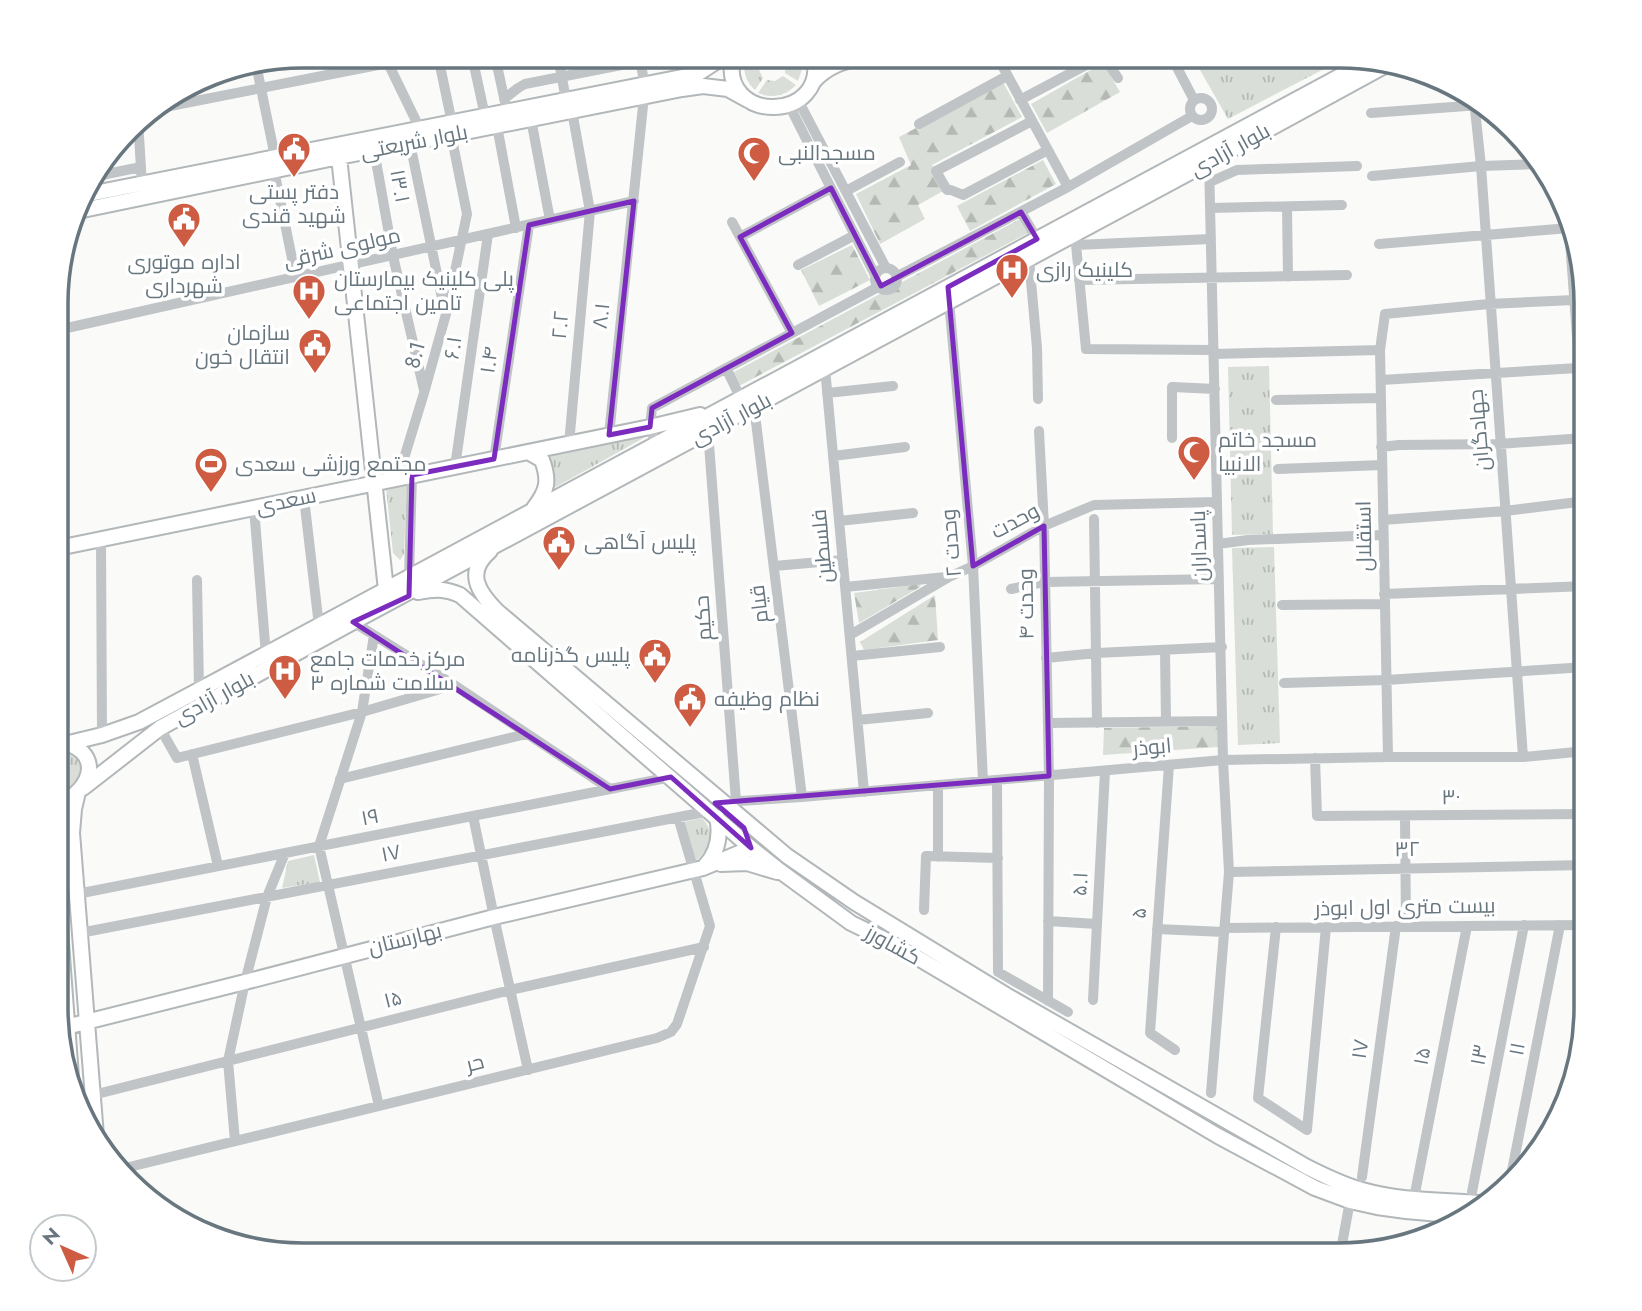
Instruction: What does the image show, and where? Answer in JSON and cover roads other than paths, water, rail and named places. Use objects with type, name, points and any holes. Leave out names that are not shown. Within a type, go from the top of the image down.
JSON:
[{"type":"main road","name":"بلوار شریعتی","points":[[700,80],[712,68]]},
{"type":"main road","points":[[732,68],[735,82],[748,100]]},
{"type":"main road","points":[[812,83],[815,68]]},
{"type":"main road","points":[[794,102],[827,68]]},
{"type":"main road","name":"بلوار آزادی","points":[[69,741],[102,735],[139,722],[720,410],[748,402],[825,368],[1037,239],[1353,69]]},
{"type":"main road","name":"بلوار آزادی","points":[[69,798],[154,732],[708,431],[748,402],[909,316],[949,301],[1028,259],[1076,239],[1374,72]]},
{"type":"main road","name":"بلوار شریعتی","points":[[274,164],[339,157],[410,142],[452,128],[491,121],[531,119],[569,105],[700,80],[728,89],[768,108],[779,108],[794,102]]},
{"type":"main road","name":"بلوار شریعتی","points":[[491,121],[505,106],[569,105]]},
{"type":"main road","name":"بلوار شریعتی","points":[[97,193],[274,164],[420,129],[452,128]]},
{"type":"main road","points":[[339,157],[386,590]]},
{"type":"main road","name":"بلوار شریعتی","points":[[88,208],[231,172]]},
{"type":"main road","name":"سعدی","points":[[68,546],[650,427],[720,410]]},
{"type":"main road","points":[[528,452],[542,460],[546,476],[544,494],[531,512]]},
{"type":"main road","name":"کشاورز","points":[[493,616],[476,580],[484,555],[500,542]]},
{"type":"main road","points":[[443,573],[447,562],[469,549],[473,543]]},
{"type":"main road","name":"کشاورز","points":[[443,573],[460,595],[493,616],[584,693],[730,802],[787,856],[978,987],[1285,1173],[1315,1188],[1350,1201],[1405,1211],[1449,1215]]},
{"type":"main road","points":[[384,605],[435,589],[446,589],[460,595]]},
{"type":"main road","name":"کشاورز","points":[[584,693],[671,777],[751,848],[851,923],[978,987],[1282,1154],[1335,1180],[1376,1194],[1434,1200],[1476,1197]]},
{"type":"main road","points":[[139,722],[125,731],[122,736],[124,742],[132,743],[154,732]]},
{"type":"main road","points":[[69,744],[76,747],[87,760],[89,775],[69,822]]},
{"type":"main road","points":[[675,761],[688,778],[744,828],[751,848],[777,857],[854,902]]},
{"type":"main road","points":[[698,869],[713,856],[718,844],[720,828],[713,814]]},
{"type":"main road","name":"بهارستان","points":[[69,1026],[494,917],[698,869],[751,848]]},
{"type":"main road","points":[[69,851],[77,894],[95,1116]]},
{"type":"main road","points":[[698,869],[724,863],[747,863],[787,876]]},
{"type":"main road","points":[[85,993],[91,1003],[111,1015],[94,1035],[89,1052]]},
{"type":"street","points":[[180,104],[347,68]]},
{"type":"street","points":[[390,68],[420,129]]},
{"type":"street","name":"8.1","points":[[409,577],[405,477],[446,314],[467,214],[440,68]]},
{"type":"street","points":[[476,68],[516,228]]},
{"type":"street","points":[[497,68],[505,106]]},
{"type":"street","points":[[560,68],[590,211]]},
{"type":"street","points":[[505,106],[517,88],[525,84],[606,68]]},
{"type":"street","name":"۸.۱","points":[[609,435],[645,90],[641,68]]},
{"type":"street","points":[[1003,69],[1068,187]]},
{"type":"street","points":[[1020,100],[1079,69]]},
{"type":"street","points":[[1112,69],[1118,78]]},
{"type":"street","points":[[1178,69],[1194,100]]},
{"type":"street","points":[[257,73],[296,278]]},
{"type":"street","points":[[919,124],[1007,76]]},
{"type":"street","points":[[1201,98],[1208,101],[1212,107],[1211,114],[1198,120],[1192,116],[1190,106],[1194,100],[1201,98]]},
{"type":"street","points":[[794,102],[831,188],[875,275],[875,281],[878,287],[884,290],[891,289],[897,278],[1068,187],[1192,116]]},
{"type":"street","points":[[794,102],[846,191],[886,268],[893,271],[897,278]]},
{"type":"street","points":[[1371,113],[1464,105]]},
{"type":"street","name":"جهادگران","points":[[1477,114],[1523,757]]},
{"type":"street","points":[[531,119],[550,220]]},
{"type":"street","points":[[1032,121],[936,171],[947,190],[964,195],[1048,150]]},
{"type":"street","points":[[139,136],[142,184]]},
{"type":"street","points":[[410,142],[446,314]]},
{"type":"street","name":"۱۳.۱","points":[[374,150],[393,256],[424,393]]},
{"type":"street","points":[[846,191],[900,162]]},
{"type":"street","name":"پاسداران","points":[[1209,162],[1228,872],[1210,1093]]},
{"type":"street","points":[[1372,176],[1528,164]]},
{"type":"street","points":[[1210,182],[1237,170],[1357,166]]},
{"type":"street","points":[[107,174],[141,167]]},
{"type":"street","points":[[740,237],[831,188]]},
{"type":"street","name":"مولوی شرقی","points":[[68,328],[634,201]]},
{"type":"street","points":[[1211,208],[1342,205]]},
{"type":"street","points":[[1287,207],[1287,277]]},
{"type":"street","name":"۲.۲","points":[[569,443],[590,211]]},
{"type":"street","points":[[1021,212],[1037,239]]},
{"type":"street","points":[[732,222],[792,333]]},
{"type":"street","name":"۱.۴","points":[[494,459],[529,225]]},
{"type":"street","points":[[1379,244],[1561,229]]},
{"type":"street","name":"۶.۱","points":[[455,467],[488,234]]},
{"type":"street","points":[[798,265],[855,235]]},
{"type":"street","points":[[1211,239],[1076,239],[1086,349],[1214,352],[1380,350]]},
{"type":"street","points":[[1028,259],[1037,348],[1038,399]]},
{"type":"street","points":[[875,275],[886,268]]},
{"type":"street","points":[[1079,280],[1347,275]]},
{"type":"street","points":[[656,444],[650,427],[652,408],[878,287]]},
{"type":"street","points":[[1489,304],[1574,298]]},
{"type":"street","name":"وحدت ۲","points":[[949,301],[973,566],[983,781]]},
{"type":"street","name":"استقلال","points":[[1388,757],[1380,350],[1385,314],[1489,304]]},
{"type":"street","name":"فلسطین","points":[[825,368],[864,792]]},
{"type":"street","points":[[726,369],[748,402]]},
{"type":"street","points":[[1381,380],[1574,369]]},
{"type":"street","points":[[827,393],[893,386]]},
{"type":"street","points":[[1172,438],[1172,387],[1215,390]]},
{"type":"street","points":[[1276,400],[1381,398]]},
{"type":"street","name":"قیام","points":[[748,402],[774,566],[802,797]]},
{"type":"street","name":"حکیم","points":[[708,431],[730,802]]},
{"type":"street","name":"وحدت ۴","points":[[1039,431],[1044,526],[1049,776],[1048,1001]]},
{"type":"street","points":[[1381,447],[1574,439]]},
{"type":"street","points":[[833,456],[905,447]]},
{"type":"street","points":[[1278,469],[1382,465]]},
{"type":"street","points":[[304,498],[319,626]]},
{"type":"street","name":"وحدت","points":[[850,635],[1044,526],[1094,505],[1216,502]]},
{"type":"street","points":[[1383,520],[1505,511],[1574,503]]},
{"type":"street","points":[[254,508],[266,655]]},
{"type":"street","points":[[839,521],[913,513]]},
{"type":"street","points":[[1094,519],[1097,723]]},
{"type":"street","points":[[1218,544],[1248,540],[1382,535]]},
{"type":"street","points":[[101,540],[102,735]]},
{"type":"street","points":[[774,566],[843,560]]},
{"type":"street","points":[[845,587],[949,577]]},
{"type":"street","points":[[1011,589],[1045,582],[1219,579]]},
{"type":"street","points":[[197,580],[199,690]]},
{"type":"street","points":[[1282,605],[1574,587]]},
{"type":"street","points":[[353,622],[454,685],[610,789]]},
{"type":"street","points":[[374,635],[362,712],[319,846],[379,1106]]},
{"type":"street","points":[[852,656],[940,647]]},
{"type":"street","points":[[1046,657],[1222,647]]},
{"type":"street","points":[[1166,650],[1166,722]]},
{"type":"street","points":[[1284,683],[1387,680],[1573,668]]},
{"type":"street","points":[[154,732],[177,758],[362,712],[454,685]]},
{"type":"street","points":[[858,720],[928,713]]},
{"type":"street","points":[[1048,723],[1222,722]]},
{"type":"street","points":[[340,779],[526,733]]},
{"type":"street","name":"ابوذر","points":[[730,802],[1223,760],[1523,757],[1573,752]]},
{"type":"street","points":[[192,754],[218,866]]},
{"type":"street","name":"۳۰","points":[[1315,758],[1317,816],[1573,814]]},
{"type":"street","name":"۵","points":[[1169,765],[1150,1033],[1175,1050]]},
{"type":"street","name":"۵.۱","points":[[1093,1000],[1105,771]]},
{"type":"street","name":"۱۹","points":[[77,894],[671,777]]},
{"type":"street","points":[[997,780],[998,972],[1068,1012]]},
{"type":"street","points":[[938,785],[938,857]]},
{"type":"street","name":"۱۷","points":[[80,933],[678,817],[713,814]]},
{"type":"street","points":[[473,816],[528,1070]]},
{"type":"street","name":"حر","points":[[131,1167],[657,1038],[671,1032],[677,1024],[710,926],[698,869],[678,817]]},
{"type":"street","name":"۱۷","points":[[1362,1177],[1401,926],[1406,869],[1405,817]]},
{"type":"street","points":[[234,1141],[228,1061],[267,897],[285,853]]},
{"type":"street","points":[[924,910],[926,856],[998,858]]},
{"type":"street","name":"۳۲","points":[[1228,872],[1573,865]]},
{"type":"street","points":[[1048,921],[1097,924]]},
{"type":"street","name":"۱۳","points":[[1476,1197],[1524,925]]},
{"type":"street","name":"۱۱","points":[[1513,1165],[1560,925]]},
{"type":"street","name":"بیست متری اول ابوذر","points":[[1157,929],[1573,925]]},
{"type":"street","name":"۱۵","points":[[1415,1193],[1467,926]]},
{"type":"street","points":[[1276,927],[1258,1098],[1307,1130],[1326,927]]},
{"type":"street","name":"۱۵","points":[[93,1095],[510,990],[704,947]]},
{"type":"street","points":[[1342,1243],[1350,1201]]},
{"type":"place","name":"دفتر پستی شهید قندی","points":[[294,179]]},
{"type":"place","name":"مسجدالنبی","points":[[754,183]]},
{"type":"place","name":"اداره موتوری شهرداری","points":[[184,249]]},
{"type":"place","name":"کلینیک رازی","points":[[1012,300]]},
{"type":"place","name":"پلی کلینیک بیمارستان تامین اجتماعی","points":[[309,321]]},
{"type":"place","name":"سازمان انتقال خون","points":[[315,375]]},
{"type":"place","name":"مسجد خاتم الانبیا","points":[[1194,482]]},
{"type":"place","name":"مجتمع ورزشی سعدی","points":[[211,494]]},
{"type":"place","name":"پلیس آگاهی","points":[[559,572]]},
{"type":"place","name":"پلیس گذرنامه","points":[[655,685]]},
{"type":"place","name":"مرکز خدمات جامع سلامت شماره ۳","points":[[285,701]]},
{"type":"place","name":"نظام وظیفه","points":[[690,729]]}]
